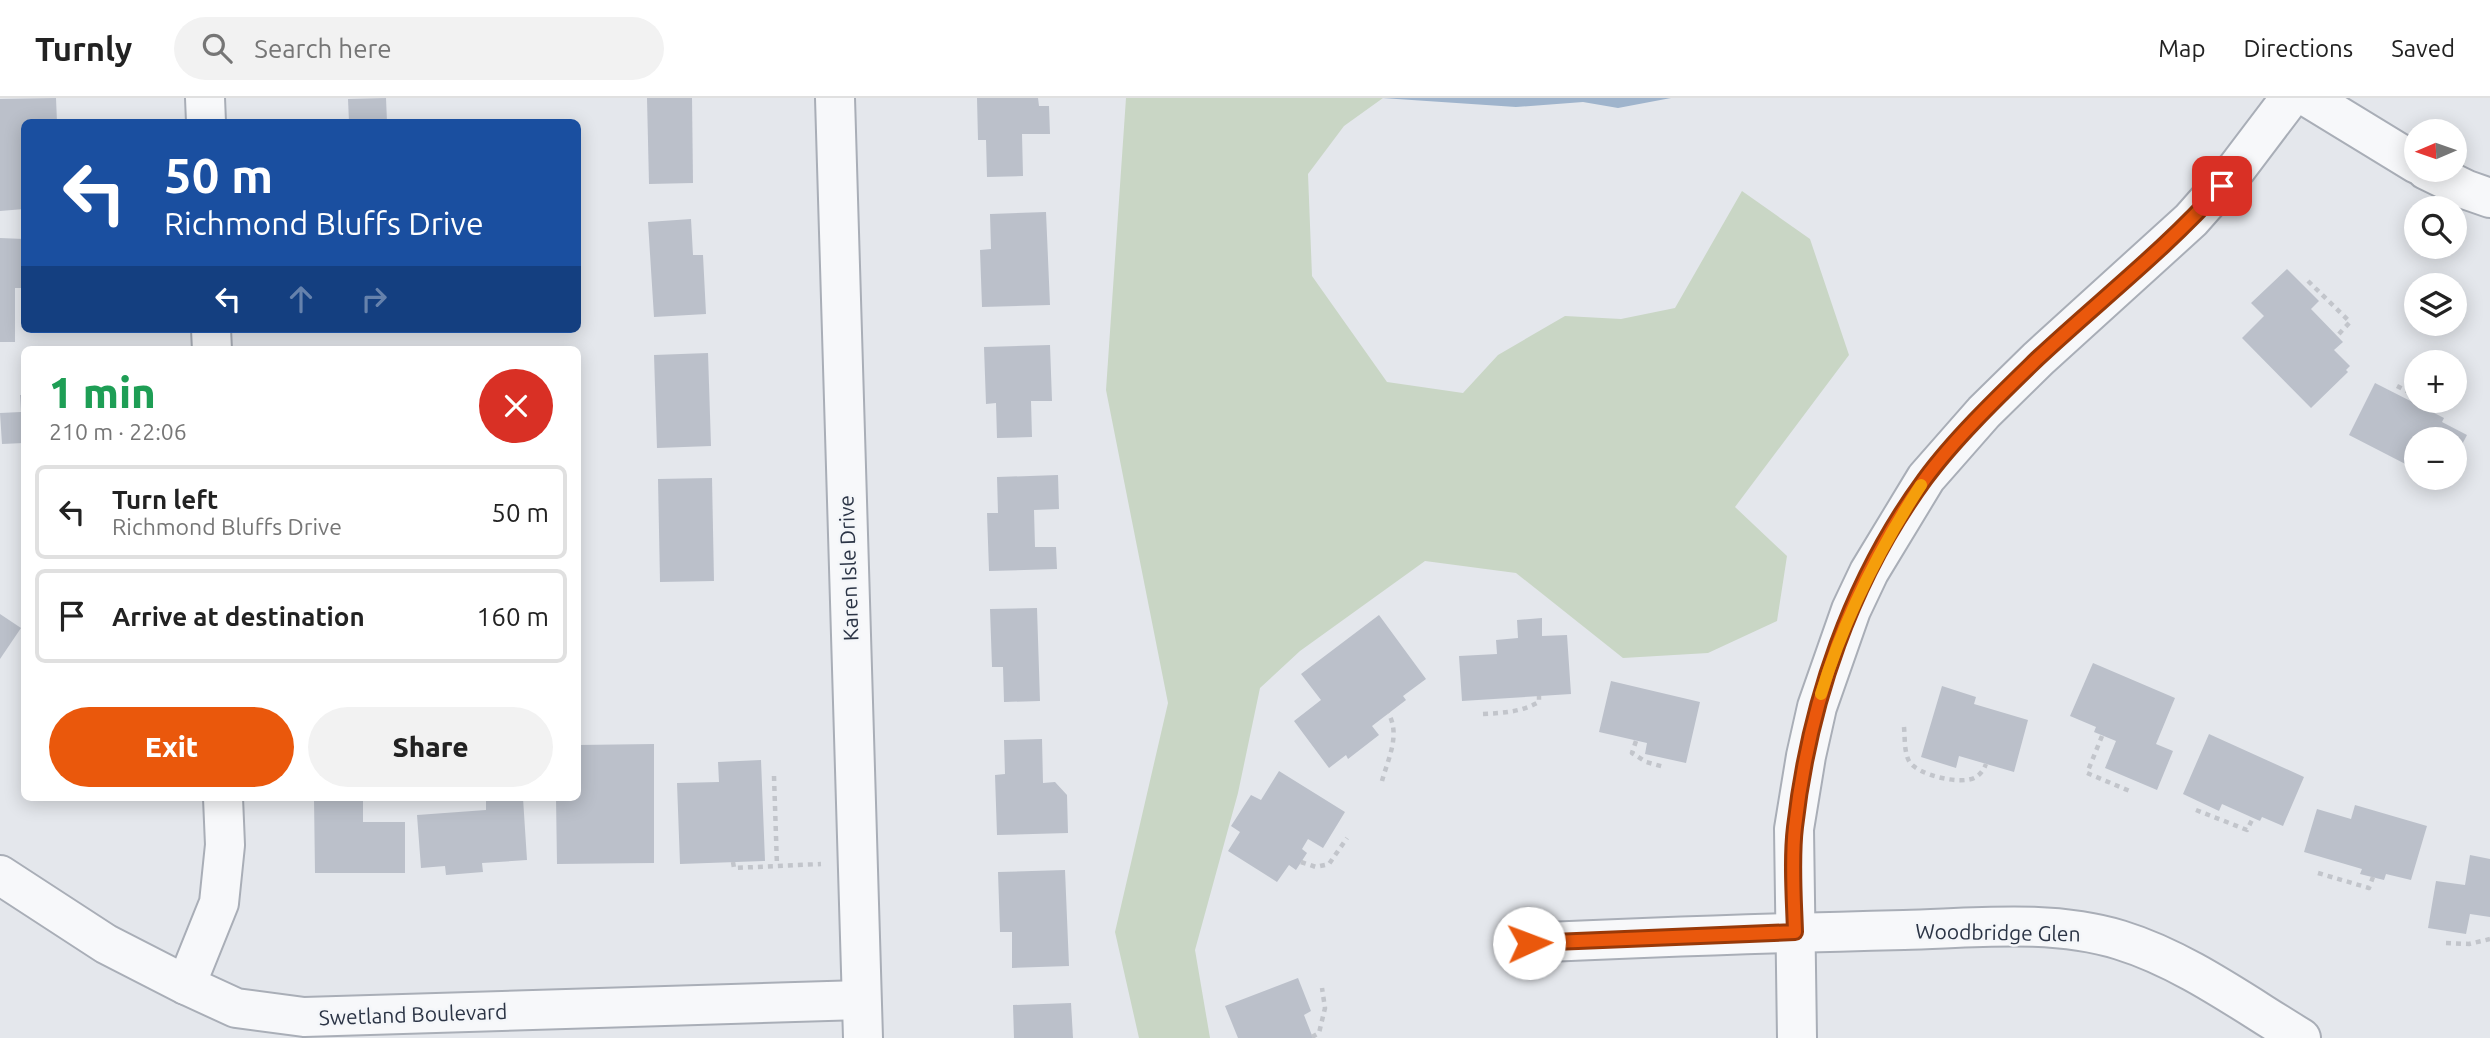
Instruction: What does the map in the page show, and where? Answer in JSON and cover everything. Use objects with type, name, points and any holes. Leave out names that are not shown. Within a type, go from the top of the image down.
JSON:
[{"type":"street","points":[[205,98],[206,119]]},
{"type":"street","name":"Karen Isle Drive","points":[[835,98],[863,1038]]},
{"type":"street","points":[[1797,1038],[1794,829],[1812,726],[1851,610],[1869,572],[1926,478],[1984,412],[2038,359],[2191,220],[2237,168],[2290,98]]},
{"type":"street","points":[[2309,98],[2404,156]]},
{"type":"street","points":[[2451,182],[2490,198]]},
{"type":"street","points":[[187,985],[219,903],[225,845],[223,801]]},
{"type":"street","name":"Swetland Boulevard","points":[[0,876],[106,944],[187,985],[236,1007],[304,1017],[861,1000]]},
{"type":"street","name":"Woodbridge Glen","points":[[1529,943],[1795,932],[2011,928],[2080,931],[2118,939],[2167,958],[2301,1038]]},
{"type":"path","points":[[2308,281],[2350,322],[2337,336]]},
{"type":"path","points":[[2397,386],[2404,390]]},
{"type":"path","points":[[1483,714],[1515,712],[1528,708],[1539,702],[1539,696]]},
{"type":"path","points":[[1382,781],[1395,733],[1394,722],[1388,713]]},
{"type":"path","points":[[1903,727],[1910,763],[1923,772],[1966,781],[1976,778],[1986,764]]},
{"type":"path","points":[[2102,736],[2087,773],[2132,792]]},
{"type":"path","points":[[1636,741],[1632,752],[1646,762],[1664,767]]},
{"type":"path","points":[[774,776],[776,866]]},
{"type":"path","points":[[2196,810],[2247,830],[2253,818]]},
{"type":"path","points":[[1301,862],[1315,867],[1329,864],[1347,838]]},
{"type":"path","points":[[733,862],[734,868],[857,863]]},
{"type":"path","points":[[2318,873],[2369,888],[2373,877]]},
{"type":"path","points":[[2446,943],[2490,939]]},
{"type":"path","points":[[1312,1037],[1319,1033],[1324,1019],[1322,988]]},
{"type":"green space","points":[[1126,98],[1383,98],[1344,126],[1308,174],[1312,276],[1387,382],[1463,393],[1498,355],[1565,316],[1621,319],[1675,308],[1742,191],[1810,239],[1849,355],[1735,507],[1787,556],[1777,621],[1708,653],[1623,658],[1516,573],[1425,561],[1300,651],[1260,688],[1238,793],[1195,950],[1210,1038],[1139,1038],[1115,932],[1168,703],[1106,390]]},
{"type":"water","points":[[1382,98],[1671,98],[1618,108],[1583,102],[1516,107]]},
{"type":"building","points":[[56,98],[57,119],[21,119],[21,209],[0,211],[0,99]]},
{"type":"building","points":[[386,98],[387,119],[349,119],[348,99]]},
{"type":"building","points":[[647,98],[692,98],[693,183],[649,184]]},
{"type":"building","points":[[977,98],[1038,98],[1039,106],[1049,106],[1050,134],[1022,134],[1023,176],[987,177],[986,140],[978,140]]},
{"type":"building","points":[[1046,212],[1050,305],[982,307],[980,250],[991,249],[990,214]]},
{"type":"building","points":[[691,219],[693,255],[703,255],[706,314],[654,317],[648,222]]},
{"type":"building","points":[[0,238],[21,239],[21,288],[15,288],[15,342],[0,342]]},
{"type":"building","points":[[2287,269],[2319,301],[2311,309],[2343,342],[2334,350],[2350,366],[2346,370],[2348,372],[2311,408],[2242,338],[2264,316],[2251,303]]},
{"type":"building","points":[[1050,345],[1052,401],[1031,401],[1032,437],[997,438],[996,403],[986,404],[984,347]]},
{"type":"building","points":[[708,353],[711,446],[657,448],[654,355]]},
{"type":"building","points":[[2375,383],[2404,398],[2404,413],[2434,413],[2444,418],[2442,422],[2452,427],[2404,427],[2404,463],[2349,435]]},
{"type":"building","points":[[21,412],[21,443],[2,444],[0,413]]},
{"type":"building","points":[[1058,475],[1059,509],[1034,510],[1035,547],[1056,547],[1057,569],[989,571],[987,513],[998,513],[997,477]]},
{"type":"building","points":[[712,478],[714,581],[660,582],[658,479]]},
{"type":"building","points":[[1037,608],[1040,701],[1004,702],[1003,667],[992,667],[990,609]]},
{"type":"building","points":[[0,614],[21,628],[0,659]]},
{"type":"building","points":[[1379,615],[1426,679],[1403,696],[1406,700],[1372,726],[1379,735],[1348,759],[1346,755],[1329,768],[1294,721],[1321,700],[1301,674]]},
{"type":"building","points":[[1542,618],[1542,636],[1567,635],[1571,694],[1462,701],[1459,656],[1497,654],[1496,640],[1518,638],[1517,620]]},
{"type":"building","points":[[2093,663],[2175,698],[2156,744],[2173,751],[2157,790],[2105,768],[2116,741],[2094,732],[2096,727],[2070,716]]},
{"type":"building","points":[[1611,681],[1700,702],[1686,763],[1645,754],[1647,743],[1599,732]]},
{"type":"building","points":[[1942,686],[1976,697],[1974,704],[2028,720],[2014,772],[1959,756],[1956,768],[1921,757]]},
{"type":"building","points":[[2209,734],[2304,777],[2283,826],[2262,817],[2260,821],[2222,804],[2219,811],[2183,794]]},
{"type":"building","points":[[1042,739],[1043,783],[1055,782],[1067,795],[1068,833],[997,835],[995,775],[1005,774],[1004,740]]},
{"type":"building","points":[[654,744],[654,863],[557,864],[556,801],[581,801],[581,745]]},
{"type":"building","points":[[761,760],[765,861],[680,864],[677,783],[719,782],[718,762]]},
{"type":"building","points":[[1279,771],[1345,812],[1323,848],[1308,839],[1302,849],[1307,853],[1296,870],[1289,865],[1277,882],[1228,851],[1240,832],[1231,826],[1251,795],[1261,800]]},
{"type":"building","points":[[314,801],[363,801],[363,822],[405,822],[405,873],[315,873]]},
{"type":"building","points":[[486,801],[523,801],[527,860],[482,863],[483,872],[446,875],[445,866],[421,868],[417,815],[486,810]]},
{"type":"building","points":[[2355,805],[2427,826],[2411,880],[2386,874],[2384,880],[2360,874],[2362,869],[2304,852],[2317,809],[2351,819]]},
{"type":"building","points":[[2470,855],[2490,859],[2490,917],[2470,914],[2466,934],[2428,928],[2436,881],[2465,885]]},
{"type":"building","points":[[1065,870],[1069,966],[1012,968],[1012,932],[1000,932],[998,872]]},
{"type":"building","points":[[1298,978],[1311,1011],[1304,1015],[1313,1038],[1238,1038],[1225,1006]]},
{"type":"building","points":[[1071,1003],[1073,1038],[1014,1038],[1013,1005]]},
{"type":"slow traffic","points":[[1821,694],[1851,610],[1869,572],[1921,485]]},
{"type":"route","points":[[1529,943],[1795,932],[1794,829],[1812,726],[1851,610],[1898,521],[1926,478],[1984,412],[2038,359],[2191,220],[2222,186]]}]
